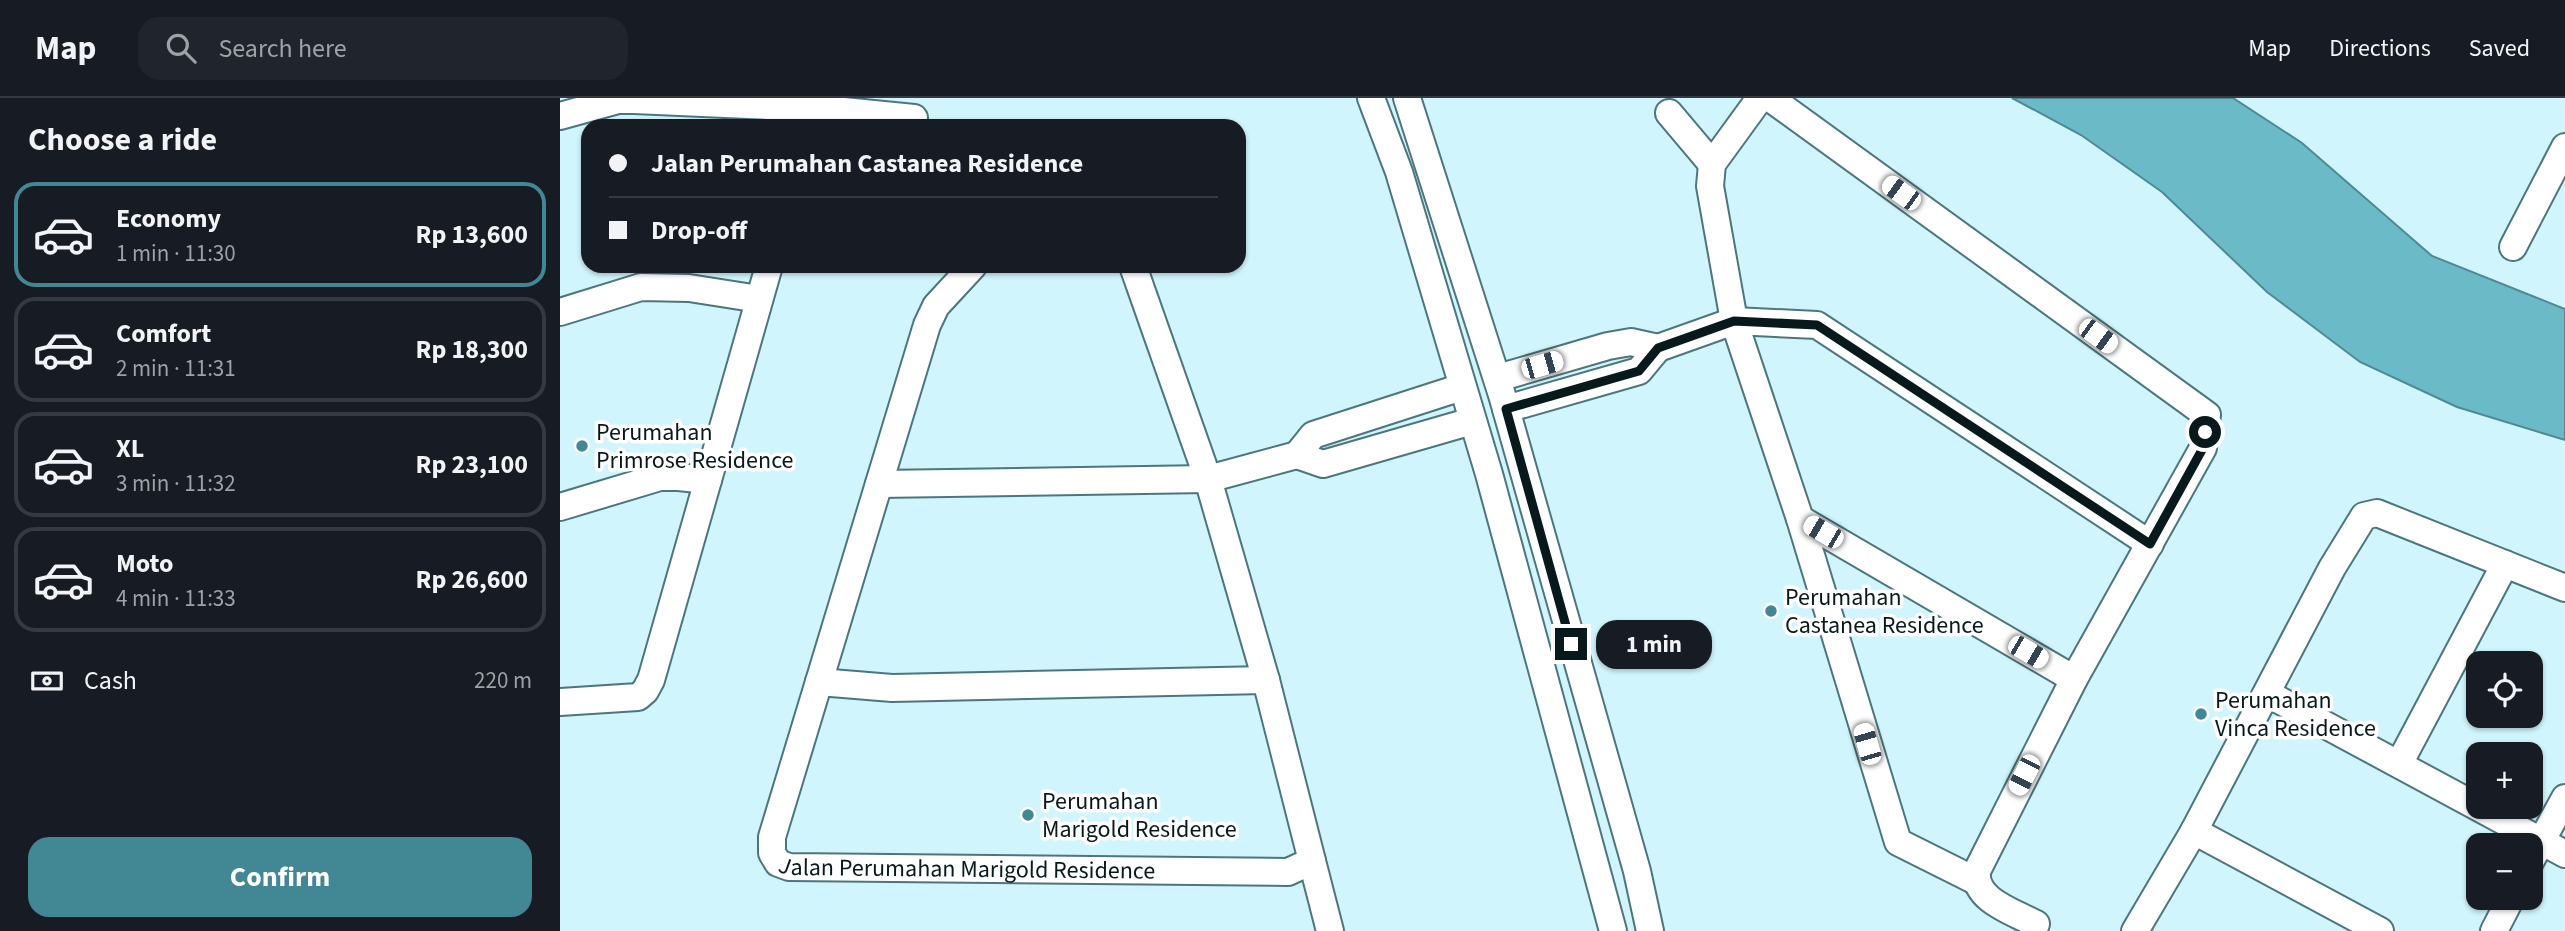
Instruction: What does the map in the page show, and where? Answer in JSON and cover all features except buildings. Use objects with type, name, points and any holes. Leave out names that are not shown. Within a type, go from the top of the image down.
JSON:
[{"type":"street","points":[[1371,98],[1399,172],[1472,421],[1560,730],[1613,931]]},
{"type":"street","points":[[1407,98],[1497,378],[1637,871],[1650,931]]},
{"type":"street","points":[[1760,98],[1712,164],[1710,186],[1734,321],[1800,519],[1898,842],[1976,881],[1983,894],[2036,924]]},
{"type":"street","points":[[1770,98],[2207,415],[2203,448],[2074,678],[1987,847],[1976,881]]},
{"type":"street","points":[[560,116],[618,100],[811,117],[914,118]]},
{"type":"street","points":[[1669,113],[1712,164]]},
{"type":"street","points":[[2513,247],[2565,147]]},
{"type":"street","points":[[560,702],[638,697],[651,680],[767,273]]},
{"type":"street","points":[[967,273],[936,306],[927,325],[819,682],[892,688],[1266,680]]},
{"type":"street","points":[[1135,273],[1208,479],[1266,680],[1330,931]]},
{"type":"street","points":[[560,312],[641,287],[689,288],[759,299]]},
{"type":"street","points":[[1506,409],[1639,371],[1658,348],[1734,321],[1817,325],[2150,544]]},
{"type":"street","points":[[1497,378],[1619,344],[1631,342],[1658,348]]},
{"type":"street","points":[[1297,455],[1313,435],[1462,387]]},
{"type":"street","points":[[879,484],[1208,479],[1297,455],[1323,464],[1472,421]]},
{"type":"street","points":[[560,507],[660,477],[708,481]]},
{"type":"street","points":[[2135,931],[2194,831],[2332,568],[2364,516],[2377,513],[2565,588]]},
{"type":"street","points":[[1800,519],[2074,678]]},
{"type":"street","points":[[2399,764],[2505,564]]},
{"type":"street","name":"Jalan Perumahan Marigold Residence","points":[[819,682],[772,837],[772,853],[778,863],[789,867],[1288,872],[1312,861]]},
{"type":"street","points":[[2268,694],[2399,764],[2506,833]]},
{"type":"street","points":[[2543,839],[2565,797]]},
{"type":"street","points":[[2194,831],[2380,931]]},
{"type":"street","points":[[2543,852],[2565,854]]},
{"type":"street","points":[[2494,931],[2505,910]]},
{"type":"water","points":[[2012,98],[2233,98],[2302,143],[2432,256],[2565,309],[2565,440],[2457,407],[2360,362],[2267,292],[2162,192],[2081,135]]},
{"type":"place","name":"Perumahan Primrose Residence","points":[[582,446]]},
{"type":"place","name":"Perumahan Castanea Residence","points":[[1771,611]]},
{"type":"place","name":"Perumahan Vinca Residence","points":[[2201,714]]},
{"type":"place","name":"Perumahan Marigold Residence","points":[[1028,815]]},
{"type":"route","points":[[1571,644],[1506,409],[1639,371],[1658,348],[1734,321],[1817,325],[2150,544],[2203,448],[2205,432]]}]
